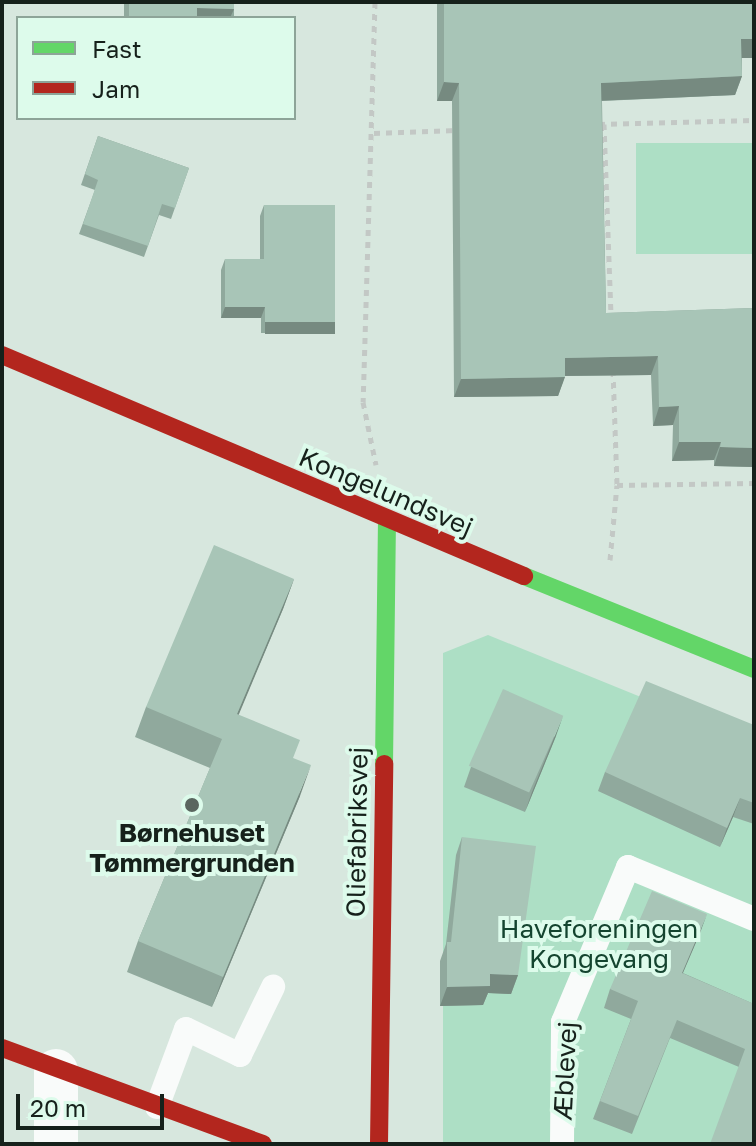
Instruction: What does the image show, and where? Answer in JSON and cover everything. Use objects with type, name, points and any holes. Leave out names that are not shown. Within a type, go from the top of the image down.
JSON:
[{"type":"street","name":"Kongelundsvej","points":[[2,355],[387,521],[754,669]]},
{"type":"street","name":"Oliefabriksvej","points":[[379,1144],[387,521]]},
{"type":"street","points":[[2,1048],[56,1071],[263,1144]]},
{"type":"street","points":[[56,1071],[56,1144]]},
{"type":"lane","name":"Æblevej","points":[[562,1144],[563,1022],[628,867],[754,919]]},
{"type":"lane","points":[[157,1107],[186,1029],[240,1055],[273,987]]},
{"type":"path","points":[[375,2],[374,133],[363,402],[387,521]]},
{"type":"path","points":[[589,125],[754,120]]},
{"type":"path","points":[[604,124],[612,328]]},
{"type":"path","points":[[374,133],[466,130]]},
{"type":"path","points":[[600,608],[616,528],[613,359]]},
{"type":"path","points":[[617,485],[754,483]]},
{"type":"green space","points":[[636,143],[754,143],[754,254],[636,254]]},
{"type":"green space","name":"Haveforeningen Kongevang","points":[[488,635],[754,743],[754,1144],[443,1144],[443,653]]},
{"type":"building","points":[[129,2],[234,2],[234,9],[197,8],[197,16],[129,16]]},
{"type":"building","points":[[444,2],[754,2],[754,39],[741,39],[742,76],[601,83],[606,313],[754,308],[754,448],[720,447],[721,442],[679,442],[679,406],[659,407],[658,356],[565,358],[565,377],[461,379],[459,83],[444,82]]},
{"type":"building","points":[[98,136],[189,168],[175,208],[162,204],[148,246],[83,224],[98,180],[85,174]]},
{"type":"building","points":[[264,205],[335,205],[335,322],[265,322],[265,307],[225,307],[225,259],[264,259]]},
{"type":"building","points":[[214,545],[294,579],[237,714],[300,740],[293,758],[311,765],[223,977],[138,941],[222,739],[146,707]]},
{"type":"building","points":[[646,681],[754,725],[754,803],[740,798],[727,828],[605,772]]},
{"type":"building","points":[[503,689],[563,716],[529,793],[469,766]]},
{"type":"building","points":[[462,837],[536,846],[518,975],[490,974],[490,986],[447,987],[447,942],[451,942]]},
{"type":"building","points":[[652,891],[707,914],[682,973],[754,1004],[754,1144],[710,1144],[745,1049],[677,1020],[638,1116],[600,1101],[638,1001],[610,989]]},
{"type":"traffic: fast","points":[[384,764],[387,521]]},
{"type":"traffic: fast","points":[[524,576],[754,669]]},
{"type":"traffic: jam","points":[[2,355],[524,576]]},
{"type":"traffic: jam","points":[[379,1144],[384,764]]},
{"type":"traffic: jam","points":[[2,1048],[263,1144]]},
{"type":"place","name":"Børnehuset Tømmergrunden","points":[[192,805]]}]
